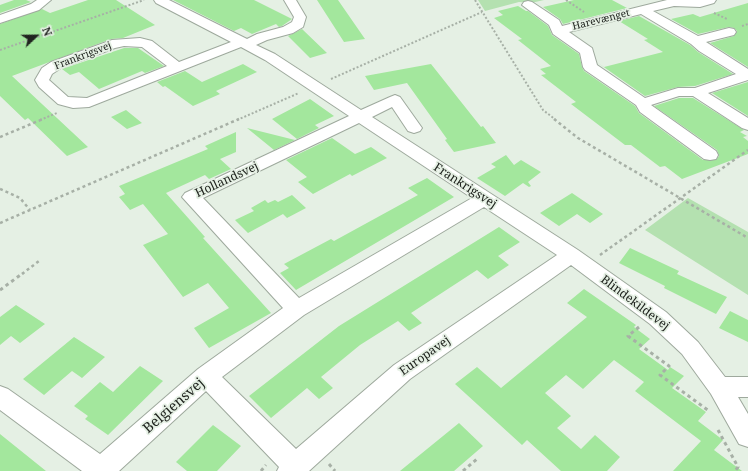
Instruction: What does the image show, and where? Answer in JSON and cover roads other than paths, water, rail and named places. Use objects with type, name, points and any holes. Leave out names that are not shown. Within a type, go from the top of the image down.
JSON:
[{"type":"street","points":[[0,19],[36,7],[45,0]]},
{"type":"street","name":"Frankrigsvej","points":[[160,0],[245,43],[314,86],[578,260]]},
{"type":"street","points":[[177,67],[262,37],[288,30],[298,24],[300,17],[290,0]]},
{"type":"street","name":"Harevænget","points":[[558,31],[674,2],[700,3],[710,0]]},
{"type":"street","name":"Harevænget","points":[[528,5],[554,24],[558,31],[587,51],[590,67],[643,103],[645,109],[710,156]]},
{"type":"street","name":"Harevænget","points":[[643,10],[696,41],[704,48],[746,73]]},
{"type":"street","points":[[696,41],[729,26]]},
{"type":"street","name":"Frankrigsvej","points":[[124,42],[140,42],[147,44],[177,67],[98,100],[73,103],[63,100],[44,84],[43,76],[47,71],[56,66],[112,44],[124,42]]},
{"type":"street","name":"Harevænget","points":[[643,103],[678,92],[696,92],[746,73]]},
{"type":"street","points":[[696,92],[748,124]]},
{"type":"street","points":[[360,116],[395,100],[414,128]]},
{"type":"street","name":"Hollandsvej","points":[[297,309],[191,197],[360,116]]},
{"type":"street","points":[[206,376],[297,309],[484,199]]},
{"type":"street","name":"Blindekildevej","points":[[578,260],[658,318],[690,348],[719,387],[748,436]]},
{"type":"street","name":"Europavej","points":[[292,468],[402,372],[578,260]]},
{"type":"street","name":"Belgiensvej","points":[[0,396],[100,470],[206,376],[292,468]]},
{"type":"street","points":[[719,387],[748,388]]}]
